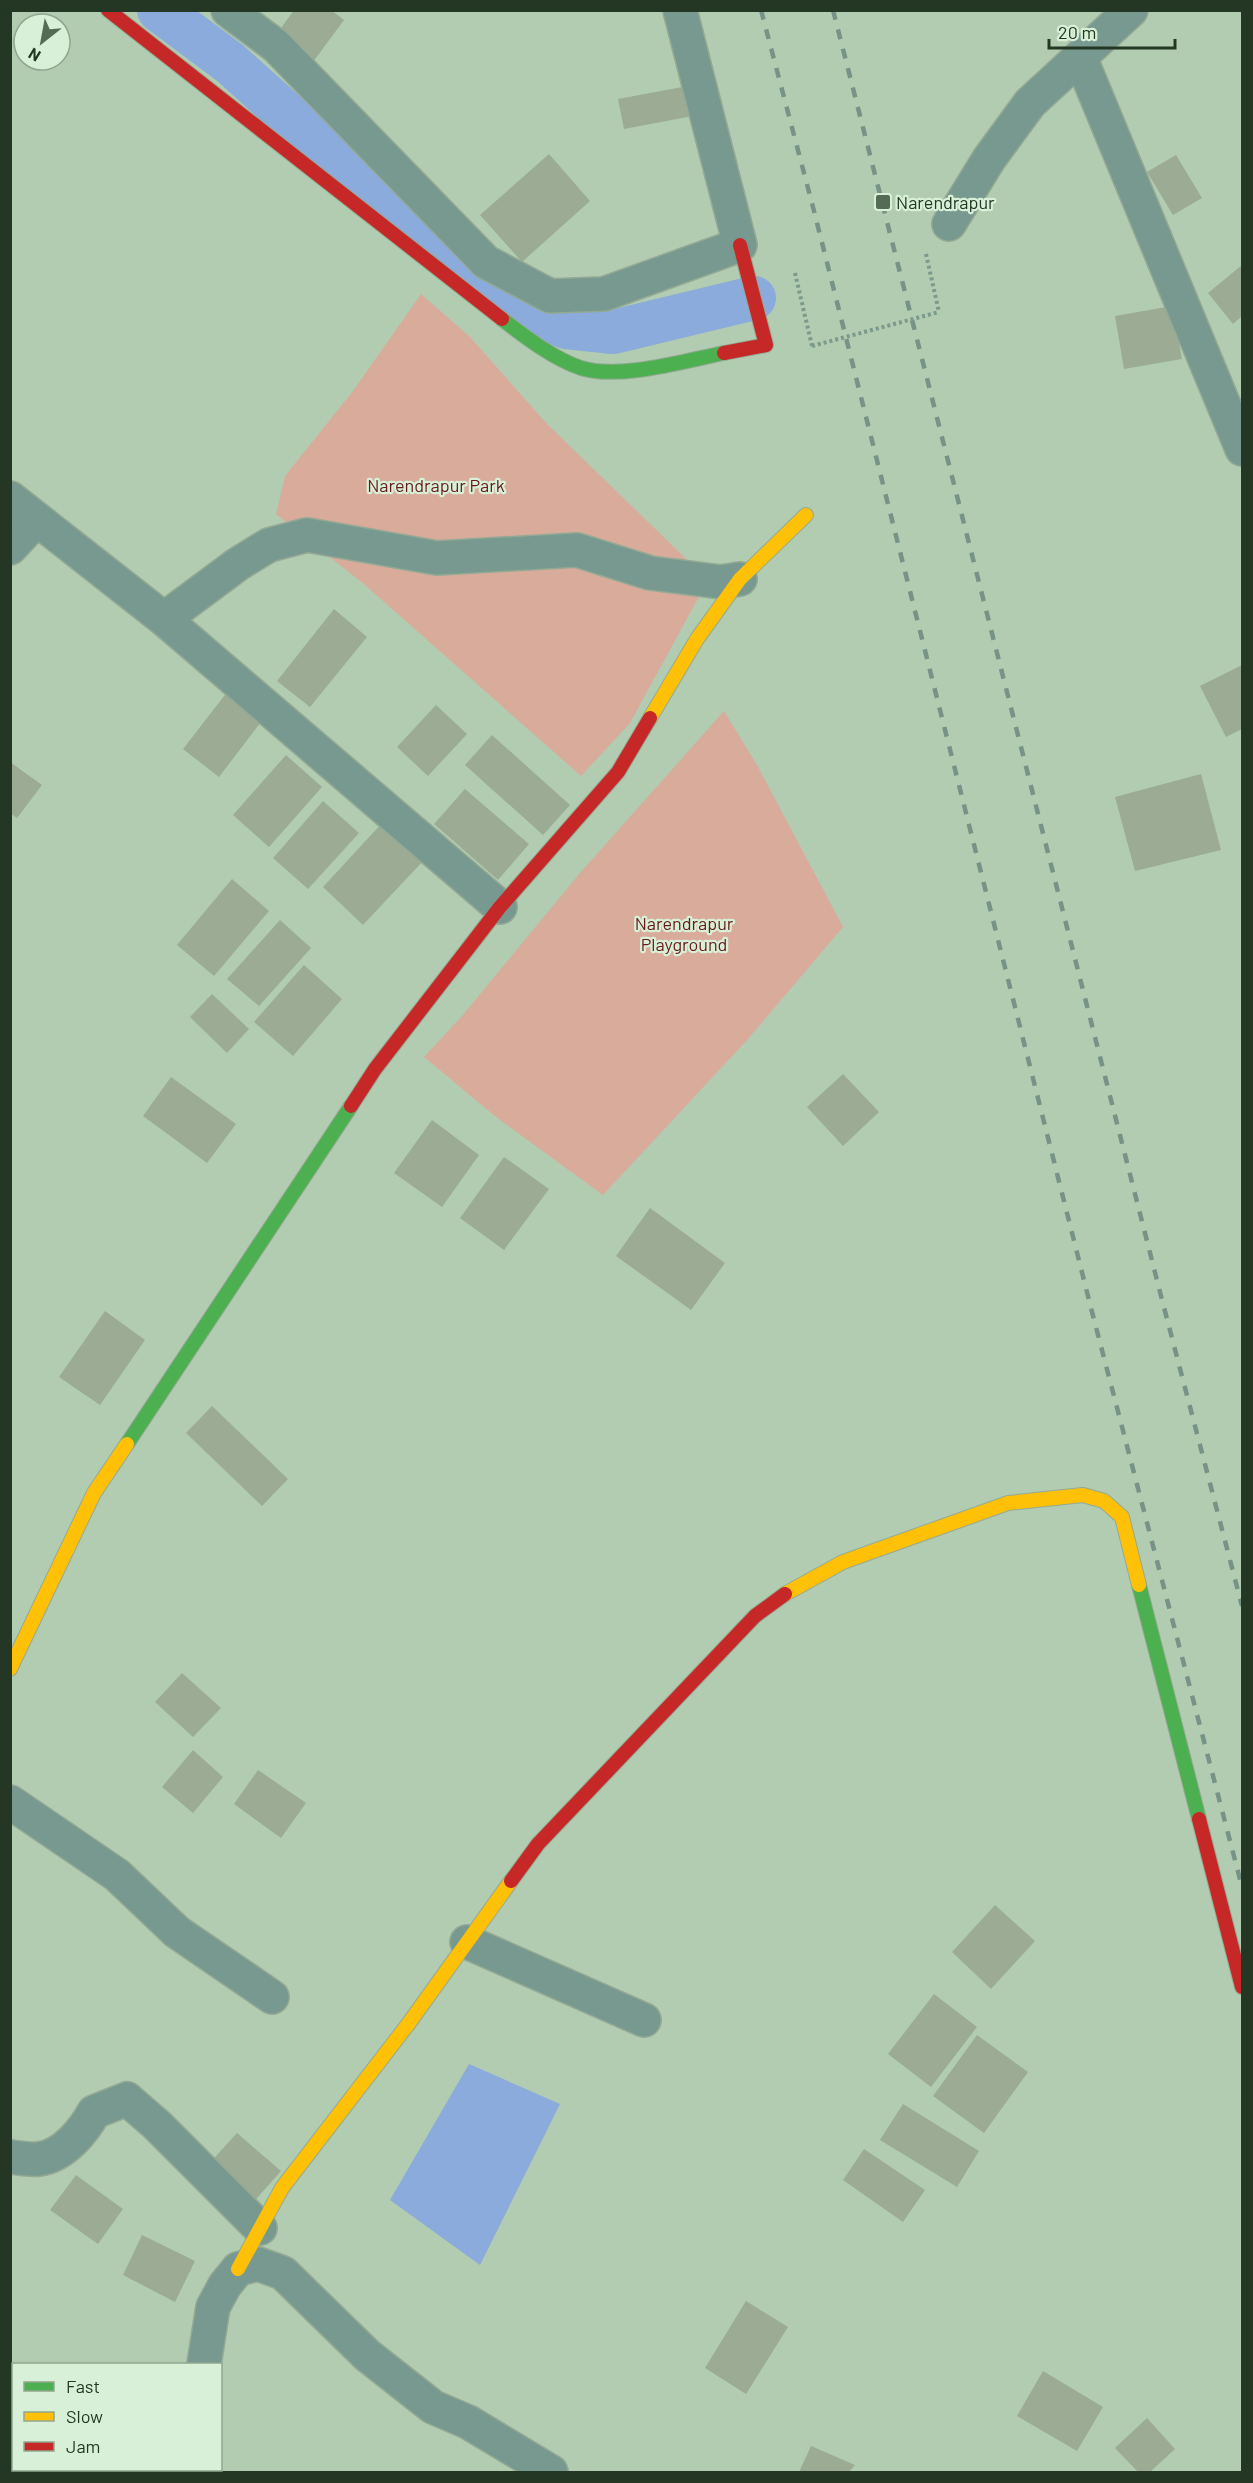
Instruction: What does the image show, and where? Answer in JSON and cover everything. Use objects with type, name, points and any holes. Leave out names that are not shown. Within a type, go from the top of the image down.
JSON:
[{"type":"street","points":[[108,10],[531,341],[582,368],[625,372],[766,345],[680,10]]},
{"type":"street","points":[[228,10],[276,46],[486,262],[550,296],[604,294],[740,245]]},
{"type":"street","points":[[949,224],[989,159],[1030,103],[1131,10]]},
{"type":"street","points":[[1080,57],[1242,449]]},
{"type":"street","points":[[10,498],[164,620],[500,907]]},
{"type":"street","points":[[10,1669],[94,1493],[375,1070],[500,907],[618,772],[697,639],[740,579],[806,516]]},
{"type":"street","points":[[10,549],[36,520]]},
{"type":"street","points":[[164,620],[238,564],[269,545],[307,535],[437,558],[577,550],[650,573],[721,582],[740,579]]},
{"type":"street","points":[[204,2363],[213,2307],[225,2285],[238,2269],[282,2188],[363,2083],[538,1844],[755,1616],[796,1587],[843,1562],[1008,1503],[1083,1495],[1104,1501],[1122,1517],[1242,1987]]},
{"type":"street","points":[[10,1802],[117,1875],[177,1932],[272,1997]]},
{"type":"street","points":[[467,1942],[644,2020]]},
{"type":"street","points":[[10,2157],[39,2159],[60,2151],[85,2128],[94,2112],[127,2100],[157,2125],[260,2228]]},
{"type":"street","points":[[238,2269],[258,2265],[282,2273],[368,2355],[433,2407],[468,2422],[551,2472]]},
{"type":"path","points":[[795,273],[813,346],[939,312],[925,252]]},
{"type":"green space","name":"Narendrapur Park","points":[[421,294],[470,337],[547,424],[708,580],[630,723],[581,776],[365,585],[276,514],[285,476],[353,391]]},
{"type":"green space","name":"Narendrapur Playground","points":[[724,711],[757,765],[843,927],[747,1040],[603,1195],[496,1117],[424,1057],[462,1016],[580,873]]},
{"type":"water","points":[[469,2064],[560,2104],[480,2265],[390,2200]]},
{"type":"building","points":[[294,10],[331,10],[344,20],[310,66],[274,38]]},
{"type":"building","points":[[693,85],[698,115],[624,129],[618,99]]},
{"type":"building","points":[[549,154],[590,201],[522,262],[480,215]]},
{"type":"building","points":[[1176,155],[1202,198],[1173,215],[1147,172]]},
{"type":"building","points":[[1242,265],[1242,316],[1233,324],[1208,293]]},
{"type":"building","points":[[1172,306],[1182,359],[1124,369],[1115,316]]},
{"type":"building","points":[[334,609],[367,637],[310,707],[277,681]]},
{"type":"building","points":[[1242,665],[1242,729],[1226,737],[1200,686]]},
{"type":"building","points":[[228,691],[264,718],[219,777],[183,749]]},
{"type":"building","points":[[436,705],[467,734],[428,776],[397,747]]},
{"type":"building","points":[[492,735],[570,805],[543,835],[465,765]]},
{"type":"building","points":[[286,755],[322,787],[269,847],[233,815]]},
{"type":"building","points":[[10,762],[42,785],[17,818],[10,813]]},
{"type":"building","points":[[1201,774],[1221,850],[1135,871],[1115,797]]},
{"type":"building","points":[[465,789],[529,844],[498,880],[434,824]]},
{"type":"building","points":[[323,801],[359,833],[308,889],[273,858]]},
{"type":"building","points":[[383,822],[424,860],[363,925],[323,887]]},
{"type":"building","points":[[232,879],[269,911],[214,976],[177,945]]},
{"type":"building","points":[[280,920],[311,948],[259,1006],[227,979]]},
{"type":"building","points":[[304,965],[342,999],[293,1056],[254,1022]]},
{"type":"building","points":[[212,994],[249,1029],[227,1053],[190,1017]]},
{"type":"building","points":[[843,1074],[879,1112],[843,1146],[807,1107]]},
{"type":"building","points":[[171,1077],[236,1124],[207,1163],[143,1116]]},
{"type":"building","points":[[432,1120],[479,1155],[442,1207],[394,1173]]},
{"type":"building","points":[[504,1157],[549,1189],[504,1250],[460,1218]]},
{"type":"building","points":[[650,1208],[725,1263],[691,1310],[616,1256]]},
{"type":"building","points":[[105,1311],[145,1340],[100,1405],[59,1377]]},
{"type":"building","points":[[212,1406],[288,1479],[262,1506],[186,1433]]},
{"type":"building","points":[[182,1673],[221,1708],[193,1737],[155,1702]]},
{"type":"building","points":[[193,1750],[223,1777],[193,1813],[162,1787]]},
{"type":"building","points":[[258,1770],[306,1803],[281,1838],[234,1804]]},
{"type":"building","points":[[995,1905],[1035,1941],[991,1989],[952,1952]]},
{"type":"building","points":[[934,1994],[977,2027],[931,2087],[888,2054]]},
{"type":"building","points":[[977,2035],[1028,2072],[984,2133],[933,2096]]},
{"type":"building","points":[[903,2104],[979,2151],[957,2187],[880,2140]]},
{"type":"building","points":[[237,2133],[281,2171],[250,2206],[206,2167]]},
{"type":"building","points":[[864,2149],[925,2190],[903,2222],[843,2180]]},
{"type":"building","points":[[76,2175],[123,2209],[98,2244],[50,2210]]},
{"type":"building","points":[[142,2235],[195,2261],[175,2302],[123,2275]]},
{"type":"building","points":[[746,2301],[788,2327],[746,2394],[705,2368]]},
{"type":"building","points":[[1043,2371],[1103,2407],[1077,2451],[1017,2416]]},
{"type":"building","points":[[1147,2418],[1175,2449],[1150,2472],[1138,2472],[1115,2448]]},
{"type":"building","points":[[811,2446],[855,2465],[849,2472],[799,2472]]},
{"type":"waterway","points":[[159,10],[230,63],[396,212],[479,280],[522,310],[566,327],[613,332],[754,298]]},
{"type":"railway","points":[[761,10],[814,211],[1091,1308],[1242,1887]]},
{"type":"railway","points":[[833,10],[1242,1606]]},
{"type":"traffic: fast","points":[[502,319],[560,359],[581,368],[597,371],[633,371],[724,353]]},
{"type":"traffic: fast","points":[[127,1444],[351,1106]]},
{"type":"traffic: fast","points":[[1139,1585],[1199,1819]]},
{"type":"traffic: slow","points":[[650,718],[697,639],[740,579],[806,515]]},
{"type":"traffic: slow","points":[[10,1669],[94,1493],[127,1444]]},
{"type":"traffic: slow","points":[[785,1594],[843,1562],[1008,1503],[1083,1495],[1104,1501],[1122,1517],[1139,1585]]},
{"type":"traffic: slow","points":[[238,2269],[282,2188],[409,2023],[511,1881]]},
{"type":"traffic: jam","points":[[108,10],[502,319]]},
{"type":"traffic: jam","points":[[724,353],[766,345],[740,245]]},
{"type":"traffic: jam","points":[[351,1106],[375,1069],[500,907],[618,772],[650,718]]},
{"type":"traffic: jam","points":[[511,1881],[538,1844],[755,1616],[785,1594]]},
{"type":"traffic: jam","points":[[1199,1819],[1242,1987]]},
{"type":"place","name":"Narendrapur","points":[[883,202]]}]
